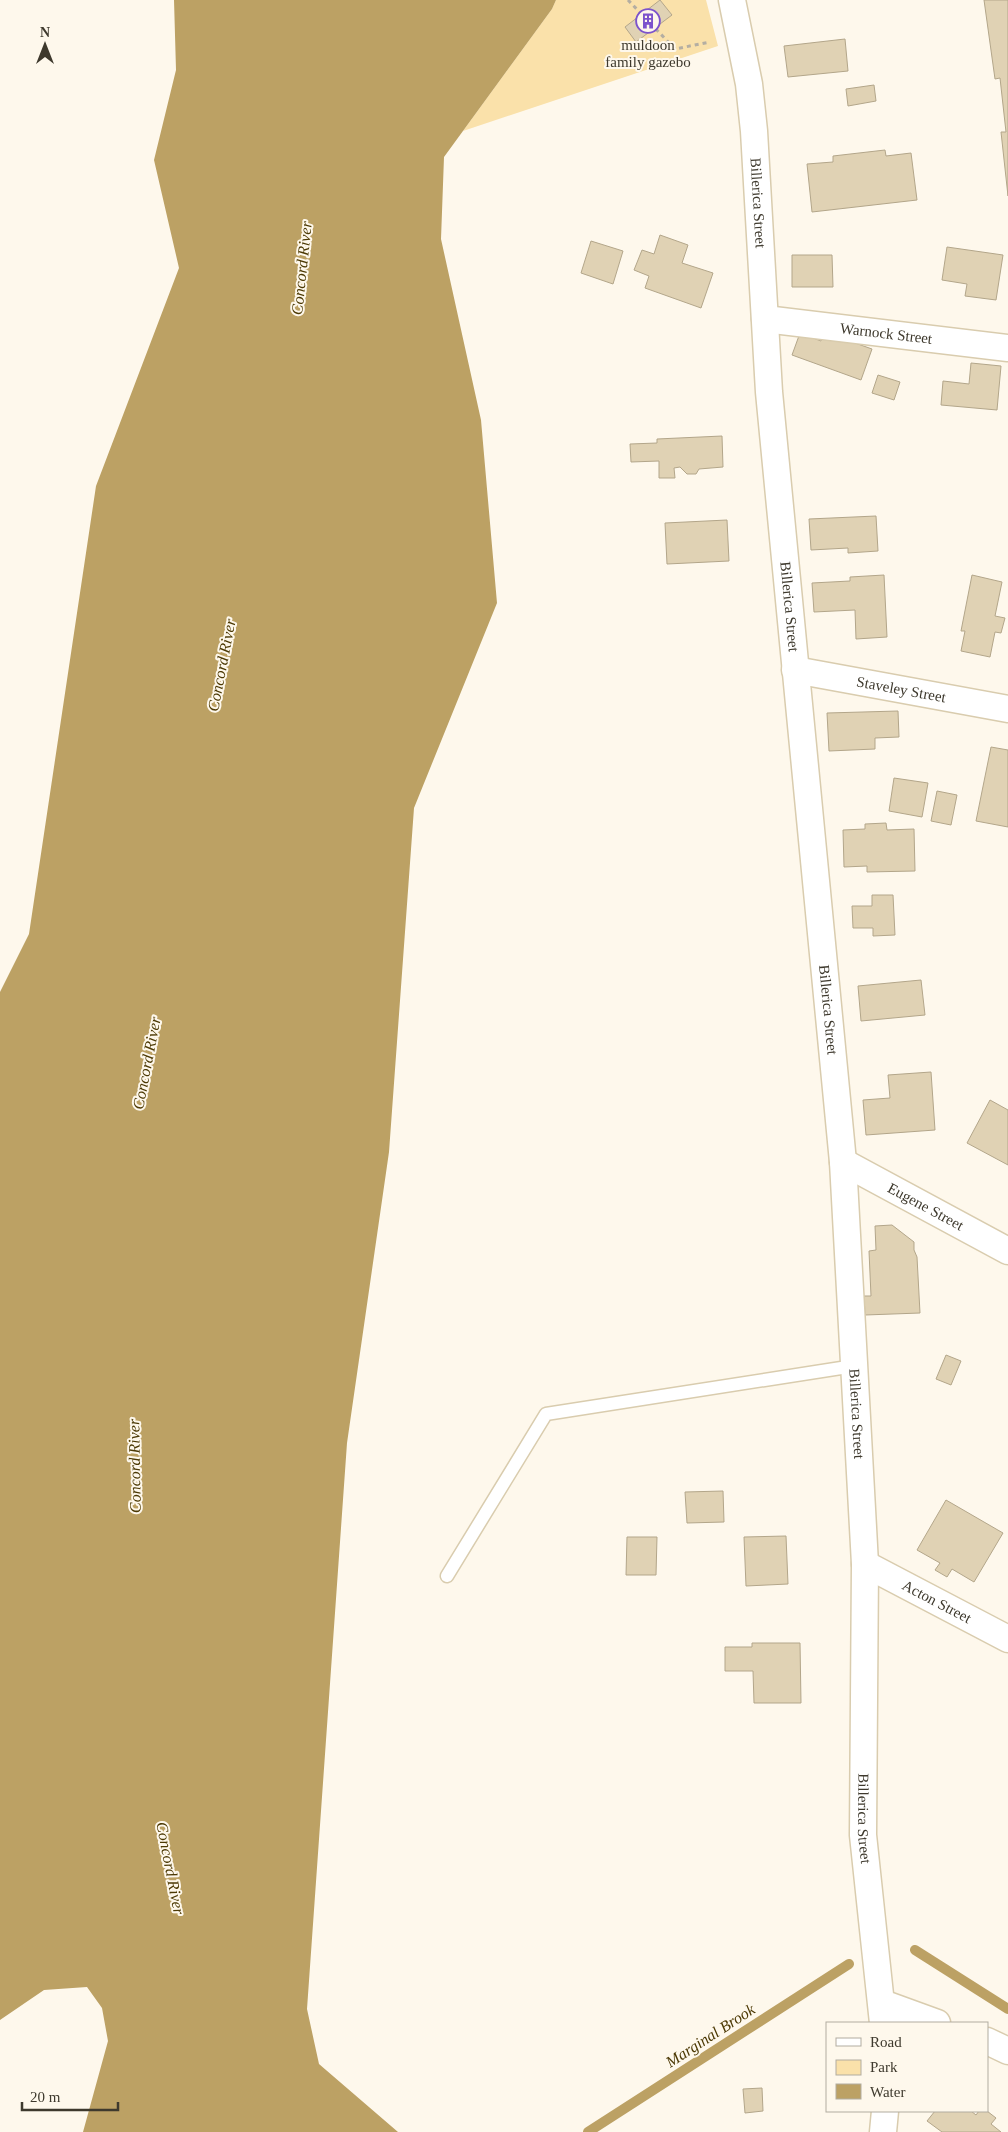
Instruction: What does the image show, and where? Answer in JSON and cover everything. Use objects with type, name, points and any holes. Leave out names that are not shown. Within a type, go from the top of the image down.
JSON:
[{"type":"street","name":"Billerica Street","points":[[732,0],[748,84],[755,140],[769,392],[843,1162],[865,1564],[863,1834],[882,2013]]},
{"type":"street","name":"Warnock Street","points":[[766,319],[1008,348]]},
{"type":"street","name":"Staveley Street","points":[[795,670],[1008,709]]},
{"type":"street","name":"Eugene Street","points":[[843,1162],[1008,1251]]},
{"type":"street","name":"Acton Street","points":[[865,1564],[1008,1639]]},
{"type":"street","points":[[882,2013],[932,2022]]},
{"type":"street","points":[[988,2041],[1008,2051]]},
{"type":"street","points":[[883,2132],[885,2112]]},
{"type":"lane","points":[[447,1576],[546,1414],[854,1366]]},
{"type":"path","points":[[628,0],[676,49],[740,36]]},
{"type":"green space","points":[[556,0],[706,0],[718,46],[463,131],[552,9]]},
{"type":"water","name":"Concord River","points":[[174,0],[556,0],[552,9],[444,157],[441,239],[481,420],[497,603],[414,808],[389,1152],[347,1443],[307,2009],[319,2064],[398,2132],[83,2132],[108,2041],[102,2008],[87,1987],[44,1990],[0,2020],[0,992],[29,934],[96,486],[179,268],[154,160],[176,70]]},
{"type":"building","name":"muldoon family gazebo","points":[[660,0],[672,15],[636,42],[625,27]]},
{"type":"building","points":[[984,0],[1008,0],[1008,196],[1001,132],[1006,132],[1000,78],[995,79]]},
{"type":"building","points":[[845,39],[848,71],[788,77],[784,46]]},
{"type":"building","points":[[874,85],[876,101],[848,106],[846,89]]},
{"type":"building","points":[[885,150],[886,156],[911,153],[917,200],[812,212],[807,164],[833,162],[833,156]]},
{"type":"building","points":[[660,235],[688,245],[682,263],[713,273],[701,308],[645,288],[649,276],[634,270],[642,250],[654,254]]},
{"type":"building","points":[[591,241],[623,251],[613,284],[581,273]]},
{"type":"building","points":[[947,247],[1003,255],[996,300],[965,296],[967,284],[942,280]]},
{"type":"building","points":[[792,255],[832,255],[833,287],[792,287]]},
{"type":"building","points":[[824,332],[872,349],[861,380],[792,355],[800,333],[821,341]]},
{"type":"building","points":[[971,363],[1001,366],[997,410],[941,405],[943,381],[969,384]]},
{"type":"building","points":[[878,375],[900,382],[894,400],[872,393]]},
{"type":"building","points":[[722,436],[723,467],[699,469],[696,474],[687,474],[680,467],[674,468],[675,478],[659,478],[659,461],[631,462],[630,444],[657,443],[657,439]]},
{"type":"building","points":[[876,516],[878,551],[848,553],[848,548],[811,550],[809,519]]},
{"type":"building","points":[[727,520],[729,561],[667,564],[665,523]]},
{"type":"building","points":[[884,575],[887,637],[856,639],[855,610],[814,612],[812,583],[850,581],[850,577]]},
{"type":"building","points":[[972,575],[1002,582],[995,616],[1005,618],[1001,633],[995,632],[990,657],[961,651],[965,631],[961,631]]},
{"type":"building","points":[[898,711],[899,737],[875,738],[875,749],[829,751],[827,713]]},
{"type":"building","points":[[991,747],[1008,750],[1008,827],[976,821]]},
{"type":"building","points":[[894,778],[928,783],[922,817],[889,811]]},
{"type":"building","points":[[937,791],[957,795],[951,825],[931,821]]},
{"type":"building","points":[[886,823],[887,830],[914,829],[915,871],[867,872],[867,866],[844,867],[843,830],[865,829],[865,824]]},
{"type":"building","points":[[872,895],[893,895],[895,935],[873,936],[873,928],[853,928],[852,906],[872,906]]},
{"type":"building","points":[[921,980],[925,1015],[861,1021],[858,986]]},
{"type":"building","points":[[931,1072],[935,1130],[866,1135],[863,1100],[890,1098],[888,1075]]},
{"type":"building","points":[[990,1100],[1008,1110],[1008,1165],[967,1143]]},
{"type":"building","points":[[892,1225],[914,1242],[914,1250],[917,1257],[920,1313],[865,1315],[864,1296],[871,1296],[869,1251],[876,1250],[875,1226]]},
{"type":"building","points":[[946,1355],[961,1361],[951,1385],[936,1379]]},
{"type":"building","points":[[723,1491],[724,1522],[687,1523],[685,1492]]},
{"type":"building","points":[[946,1500],[1003,1533],[974,1582],[952,1569],[947,1577],[935,1570],[940,1563],[917,1550]]},
{"type":"building","points":[[786,1536],[788,1584],[746,1586],[744,1537]]},
{"type":"building","points":[[627,1537],[657,1537],[656,1575],[626,1575]]},
{"type":"building","points":[[752,1643],[800,1643],[801,1703],[754,1703],[753,1671],[725,1671],[725,1647],[752,1647]]},
{"type":"building","points":[[762,2088],[763,2111],[745,2113],[743,2089]]},
{"type":"building","points":[[934,2112],[972,2112],[976,2115],[978,2112],[988,2112],[996,2118],[991,2124],[1001,2132],[942,2132],[927,2121]]},
{"type":"waterway","name":"Marginal Brook","points":[[915,1950],[1008,2009]]},
{"type":"waterway","name":"Marginal Brook","points":[[588,2132],[849,1964]]},
{"type":"place","name":"muldoon family gazebo","points":[[648,21]]}]
